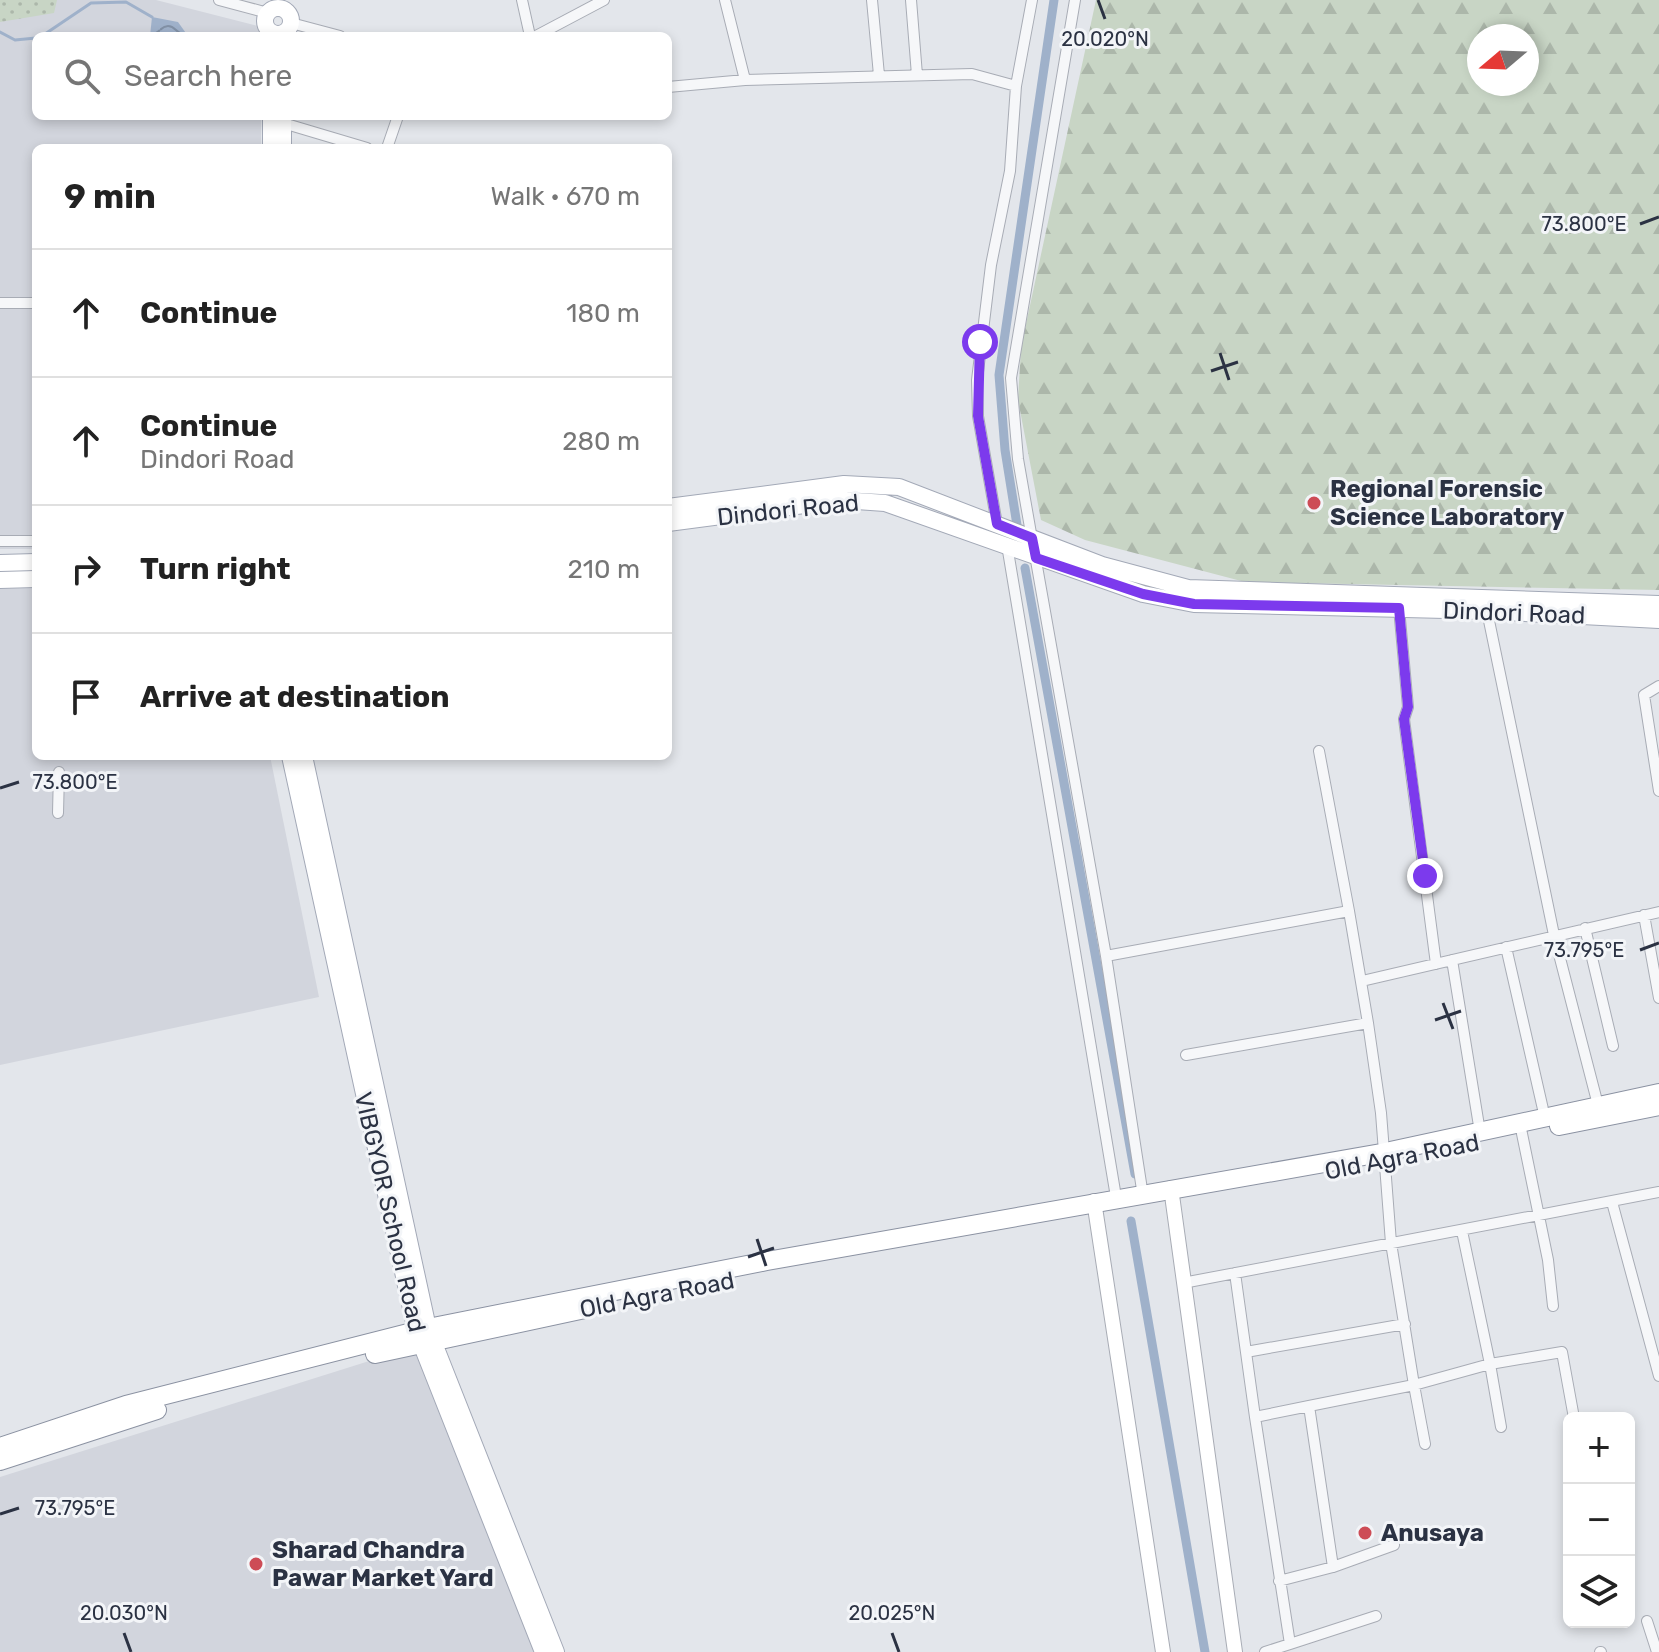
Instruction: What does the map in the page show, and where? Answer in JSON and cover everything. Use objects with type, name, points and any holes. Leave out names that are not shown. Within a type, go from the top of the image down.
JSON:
[{"type":"highway","points":[[0,1447],[126,1405],[424,1336],[1094,1206],[1116,1197],[1172,1194],[1381,1157],[1480,1132],[1521,1129],[1545,1118],[1659,1093]]},
{"type":"highway","name":"Old Agra Road","points":[[1381,1157],[1659,1106]]},
{"type":"highway","points":[[0,1461],[131,1417],[258,1381],[384,1352],[424,1336]]},
{"type":"main road","points":[[272,144],[278,120]]},
{"type":"main road","points":[[279,120],[282,144]]},
{"type":"main road","points":[[672,506],[844,484],[899,487],[1102,565],[1188,588],[1659,604]]},
{"type":"main road","name":"Dindori Road","points":[[672,522],[842,500],[885,503],[1143,594],[1194,604],[1487,611],[1659,620]]},
{"type":"main road","points":[[0,563],[32,562]]},
{"type":"main road","points":[[0,580],[32,579]]},
{"type":"main road","name":"VIBGYOR School Road","points":[[291,760],[424,1336],[543,1652]]},
{"type":"main road","name":"VIBGYOR School Road","points":[[305,760],[424,1336],[556,1652]]},
{"type":"street","points":[[219,0],[326,32]]},
{"type":"street","points":[[522,0],[529,32]]},
{"type":"street","points":[[544,32],[604,0]]},
{"type":"street","points":[[725,0],[745,80]]},
{"type":"street","points":[[872,0],[879,75]]},
{"type":"street","points":[[911,0],[917,75]]},
{"type":"street","points":[[1032,0],[1016,86],[1010,171],[991,265],[977,380],[978,416],[1004,527],[1116,1197]]},
{"type":"street","points":[[1075,0],[1011,378],[1016,445],[1106,956],[1143,1196]]},
{"type":"street","points":[[672,87],[745,80],[972,74],[1016,86]]},
{"type":"street","points":[[284,120],[345,144]]},
{"type":"street","points":[[388,144],[397,120]]},
{"type":"street","points":[[0,303],[32,303]]},
{"type":"street","points":[[0,541],[32,541]]},
{"type":"street","points":[[1399,608],[1408,707],[1404,719],[1436,964]]},
{"type":"street","points":[[1487,611],[1554,935],[1598,1105]]},
{"type":"street","points":[[1659,686],[1644,695],[1659,791]]},
{"type":"street","points":[[1319,751],[1362,981],[1381,1113],[1381,1157],[1391,1243],[1425,1444]]},
{"type":"street","points":[[58,813],[59,772]]},
{"type":"street","points":[[1106,956],[1349,911]]},
{"type":"street","points":[[1362,981],[1659,912]]},
{"type":"street","points":[[1644,915],[1659,998]]},
{"type":"street","points":[[1585,928],[1613,1046]]},
{"type":"street","points":[[1506,947],[1545,1118]]},
{"type":"street","points":[[1452,960],[1480,1132]]},
{"type":"street","points":[[1186,1055],[1368,1023]]},
{"type":"street","points":[[1521,1129],[1548,1260],[1553,1306]]},
{"type":"street","points":[[1183,1283],[1659,1192]]},
{"type":"street","points":[[1172,1194],[1235,1652]]},
{"type":"street","points":[[1612,1202],[1659,1376]]},
{"type":"street","points":[[1094,1206],[1163,1652]]},
{"type":"street","points":[[1462,1231],[1501,1427]]},
{"type":"street","points":[[1235,1273],[1290,1644]]},
{"type":"street","points":[[1246,1352],[1405,1324]]},
{"type":"street","points":[[1255,1417],[1414,1385],[1490,1364],[1562,1352],[1573,1412]]},
{"type":"street","points":[[1309,1406],[1333,1567]]},
{"type":"street","points":[[1279,1581],[1333,1567],[1394,1545]]},
{"type":"street","points":[[1265,1652],[1376,1616]]},
{"type":"street","points":[[1647,1621],[1657,1652]]},
{"type":"shaded area","points":[[0,0],[156,0],[262,27],[262,32],[32,32],[32,120],[261,120],[261,144],[32,144],[32,549],[0,549]]},
{"type":"shaded area","points":[[32,588],[32,760],[271,760],[319,997],[0,1065],[0,589]]},
{"type":"shaded area","name":"Sharad Chandra Pawar Market Yard","points":[[401,1351],[422,1356],[546,1652],[0,1652],[0,1477]]},
{"type":"green space","points":[[0,0],[57,0],[54,13],[0,22]]},
{"type":"green space","points":[[1096,0],[1659,0],[1659,590],[1245,582],[1085,540],[1041,520],[1018,400],[1021,347]]},
{"type":"water","points":[[152,17],[178,22],[185,32],[150,32]]},
{"type":"waterway","points":[[1017,525],[1005,450],[999,375],[1054,0]]},
{"type":"waterway","points":[[48,32],[91,3],[126,2],[152,17]]},
{"type":"waterway","points":[[0,32],[15,40],[32,38]]},
{"type":"waterway","points":[[1025,568],[1135,1174]]},
{"type":"waterway","points":[[1131,1221],[1205,1652]]},
{"type":"place","name":"Regional Forensic Science Laboratory","points":[[1314,503]]},
{"type":"place","name":"Anusaya","points":[[1365,1533]]},
{"type":"place","name":"Sharad Chandra Pawar Market Yard","points":[[256,1564]]},
{"type":"route","points":[[980,342],[978,416],[997,524],[1032,538],[1036,558],[1143,594],[1194,604],[1316,609],[1399,608],[1408,707],[1404,719],[1425,876]]}]
